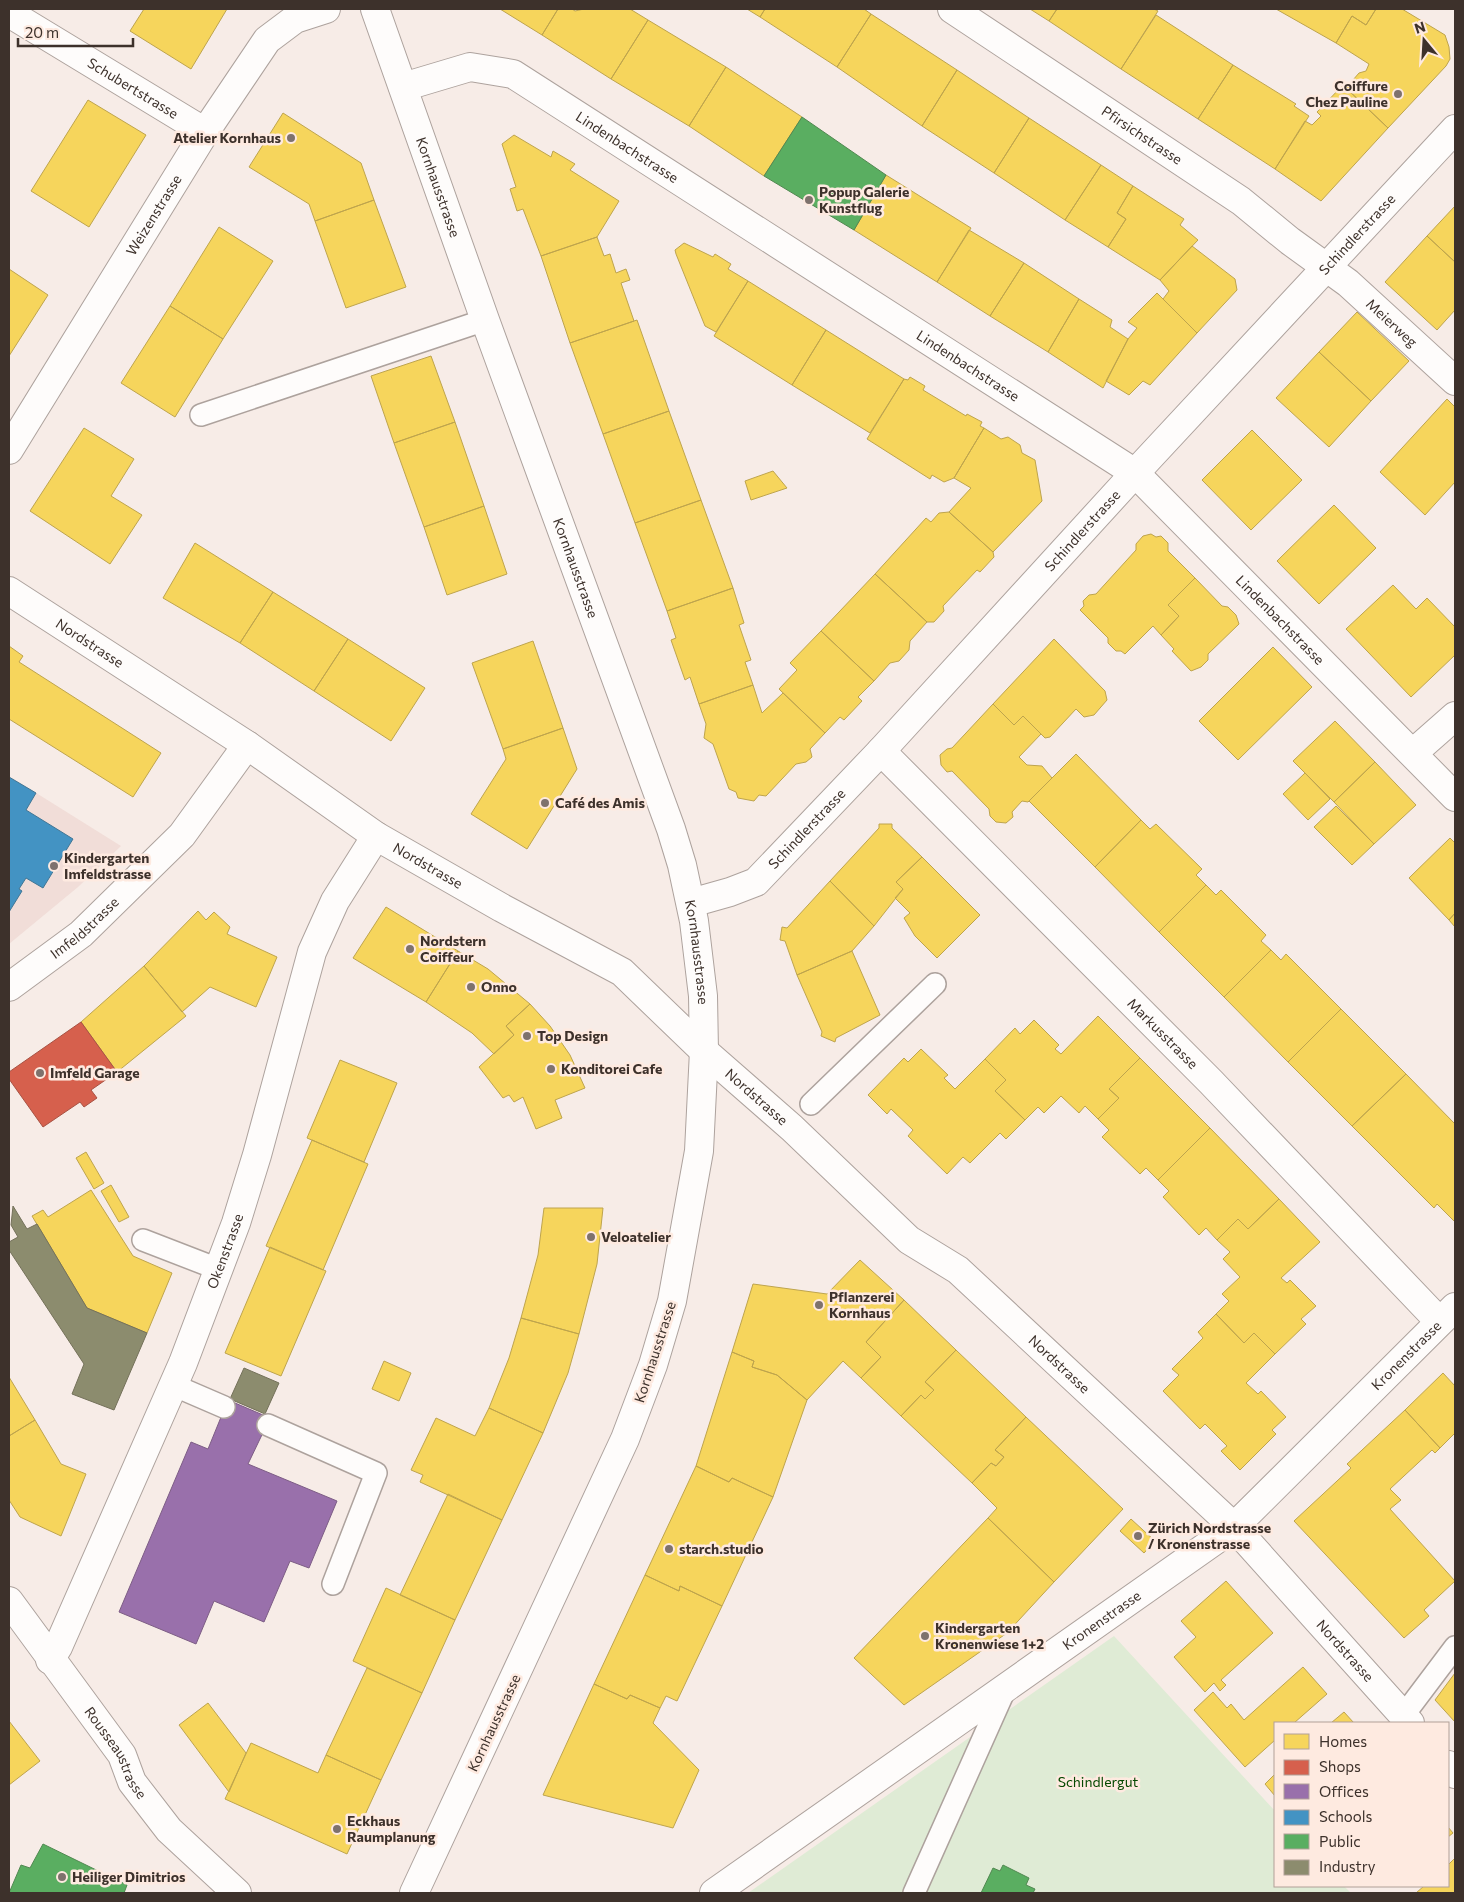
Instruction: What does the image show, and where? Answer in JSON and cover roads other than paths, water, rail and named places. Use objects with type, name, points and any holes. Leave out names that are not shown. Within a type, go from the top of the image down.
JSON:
[{"type":"street","name":"Weizenstrasse","points":[[9,450],[205,132],[268,40],[295,19],[326,9]]},
{"type":"street","name":"Kornhausstrasse","points":[[375,9],[485,320],[666,813],[691,903],[703,996],[704,1051],[699,1151],[672,1301],[653,1365],[629,1430],[598,1499],[414,1893]]},
{"type":"street","name":"Pfirsichstrasse","points":[[952,9],[1241,201],[1327,269]]},
{"type":"street","name":"Schubertstrasse","points":[[9,13],[205,132]]},
{"type":"street","name":"Lindenbachstrasse","points":[[403,88],[470,67],[513,74],[1135,473],[1455,797]]},
{"type":"street","name":"Schindlerstrasse","points":[[691,903],[730,892],[756,882],[881,751],[1135,473],[1327,269],[1455,129]]},
{"type":"street","name":"Meierweg","points":[[1327,269],[1348,283],[1455,381]]},
{"type":"street","name":"Nordstrasse","points":[[9,591],[247,745],[376,836],[502,908],[622,972],[704,1051],[792,1128],[909,1240],[958,1270],[1234,1527],[1406,1719]]},
{"type":"street","points":[[1413,753],[1455,716]]},
{"type":"street","name":"Imfeldstrasse","points":[[9,987],[80,934],[182,835],[247,745]]},
{"type":"street","name":"Markusstrasse","points":[[881,751],[1211,1082],[1447,1314]]},
{"type":"street","name":"Okenstrasse","points":[[50,1660],[58,1647],[173,1385],[218,1269],[257,1155],[312,952],[335,901],[376,836]]},
{"type":"street","name":"Kronenstrasse","points":[[714,1893],[1234,1527],[1447,1314]]},
{"type":"street","name":"Rousseaustrasse","points":[[9,1602],[122,1755],[132,1782],[169,1830],[237,1893]]},
{"type":"lane","points":[[201,416],[485,320]]},
{"type":"lane","points":[[811,1104],[935,984]]},
{"type":"lane","points":[[143,1240],[218,1269]]},
{"type":"lane","points":[[173,1385],[224,1407]]},
{"type":"lane","points":[[268,1425],[376,1473],[333,1584]]},
{"type":"lane","points":[[1406,1719],[1455,1647]]},
{"type":"lane","points":[[914,1893],[1008,1685]]},
{"type":"place","name":"Coiffure Chez Pauline","points":[[1398,94]]},
{"type":"place","name":"Atelier Kornhaus","points":[[291,138]]},
{"type":"place","name":"Popup Galerie Kunstflug","points":[[809,200]]},
{"type":"place","name":"Café des Amis","points":[[545,803]]},
{"type":"place","name":"Kindergarten Imfeldstrasse","points":[[54,866]]},
{"type":"place","name":"Nordstern Coiffeur","points":[[410,949]]},
{"type":"place","name":"Onno","points":[[471,987]]},
{"type":"place","name":"Top Design","points":[[527,1036]]},
{"type":"place","name":"Konditorei Cafe","points":[[551,1069]]},
{"type":"place","name":"Imfeld Garage","points":[[40,1073]]},
{"type":"place","name":"Veloatelier","points":[[591,1237]]},
{"type":"place","name":"Pflanzerei Kornhaus","points":[[819,1305]]},
{"type":"place","name":"Zürich Nordstrasse / Kronenstrasse","points":[[1138,1536]]},
{"type":"place","name":"starch.studio","points":[[669,1549]]},
{"type":"place","name":"Kindergarten Kronenwiese 1+2","points":[[925,1636]]},
{"type":"place","name":"Eckhaus Raumplanung","points":[[337,1829]]},
{"type":"place","name":"Heiliger Dimitrios","points":[[62,1877]]},
{"type":"park label","name":"Schindlergut","points":[[1098,1782]]}]
